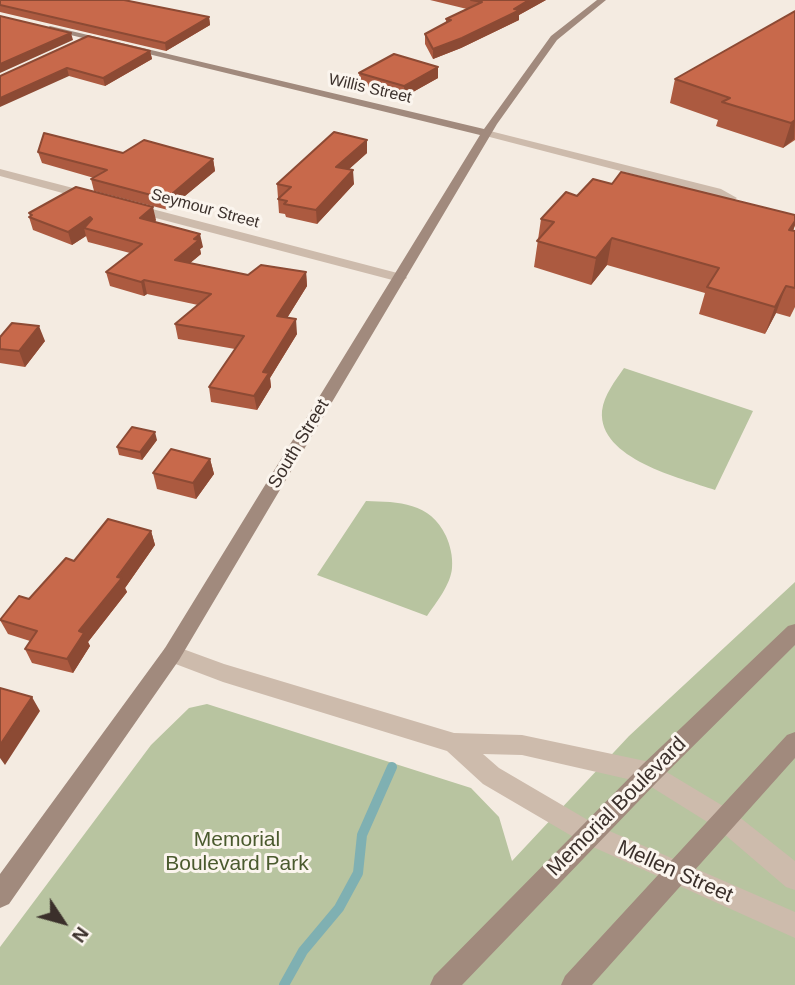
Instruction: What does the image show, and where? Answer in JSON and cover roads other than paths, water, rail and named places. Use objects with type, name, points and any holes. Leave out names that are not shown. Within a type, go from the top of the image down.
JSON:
[{"type":"main road","name":"South Street","points":[[0,895],[172,654],[486,133],[554,38],[602,0]]},
{"type":"main road","name":"Willis Street","points":[[38,26],[486,133]]},
{"type":"main road","name":"Memorial Boulevard","points":[[443,985],[650,773],[795,632]]},
{"type":"main road","points":[[575,985],[795,742]]},
{"type":"street","points":[[69,49],[90,39]]},
{"type":"street","name":"Willis Street","points":[[486,133],[717,192],[731,198]]},
{"type":"street","name":"Seymour Street","points":[[0,172],[400,278]]},
{"type":"street","name":"Mellen Street","points":[[172,654],[223,673],[454,743],[522,745],[650,773],[725,820],[795,878]]},
{"type":"street","name":"Mellen Street","points":[[454,743],[491,776],[590,834],[795,925]]},
{"type":"waterway","points":[[284,985],[303,951],[339,908],[358,873],[362,835],[392,767]]},
{"type":"park label","name":"Memorial Boulevard Park","points":[[237,852]]}]
